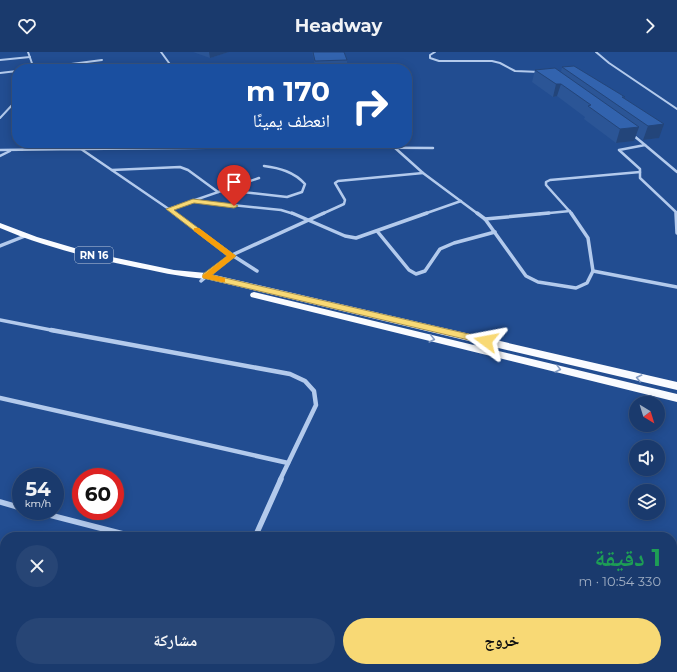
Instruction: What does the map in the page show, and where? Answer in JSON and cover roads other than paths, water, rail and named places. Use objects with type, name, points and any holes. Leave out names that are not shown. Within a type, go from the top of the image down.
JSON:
[{"type":"main road","name":"RN 16","points":[[0,225],[25,236],[50,244],[125,262],[204,278],[677,386]]},
{"type":"main road","name":"RN 16","points":[[204,278],[677,398]]},
{"type":"street","points":[[28,52],[32,64]]},
{"type":"street","points":[[161,52],[170,64]]},
{"type":"street","points":[[436,52],[430,55],[430,58],[439,61],[492,61],[500,63],[515,71],[543,72]]},
{"type":"street","points":[[596,52],[609,63],[677,109]]},
{"type":"street","points":[[0,60],[30,57]]},
{"type":"street","points":[[72,64],[102,60]]},
{"type":"street","points":[[0,73],[12,72]]},
{"type":"street","points":[[0,118],[12,106]]},
{"type":"street","points":[[627,131],[677,172]]},
{"type":"street","points":[[645,145],[619,150],[638,167],[640,178],[677,213],[677,233]]},
{"type":"street","points":[[412,147],[434,148]]},
{"type":"street","points":[[0,150],[238,148]]},
{"type":"street","points":[[395,148],[422,173],[486,219],[526,276],[538,282],[569,288],[576,288],[587,283],[593,271],[588,238],[570,211],[546,185],[547,181],[594,175],[640,172]]},
{"type":"street","points":[[81,149],[169,209],[232,256],[257,270]]},
{"type":"street","points":[[0,156],[12,150]]},
{"type":"street","points":[[224,190],[287,197],[302,192],[305,184],[302,180],[281,169],[264,166]]},
{"type":"street","points":[[112,170],[180,167],[188,170],[218,192]]},
{"type":"street","points":[[204,278],[232,256],[346,202],[335,184],[338,181],[422,173]]},
{"type":"street","points":[[169,209],[259,178]]},
{"type":"street","points":[[193,201],[281,210],[309,220],[350,238],[362,237],[461,200]]},
{"type":"street","points":[[486,219],[570,211]]},
{"type":"street","points":[[377,231],[409,270],[416,274],[425,271],[440,249],[454,243],[495,232]]},
{"type":"street","points":[[0,246],[25,236]]},
{"type":"street","points":[[593,271],[677,287]]},
{"type":"street","points":[[0,320],[290,374],[305,382],[314,391],[316,405],[257,532]]},
{"type":"street","points":[[0,398],[288,463]]},
{"type":"street","points":[[0,502],[12,505]]},
{"type":"street","points":[[64,519],[116,532]]}]
